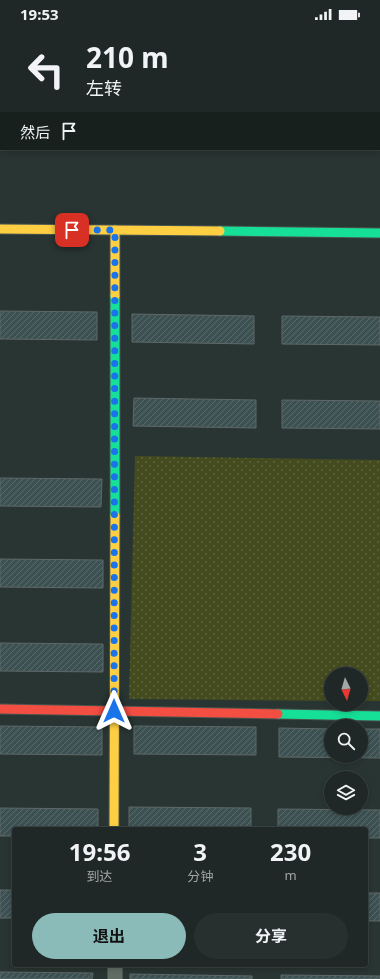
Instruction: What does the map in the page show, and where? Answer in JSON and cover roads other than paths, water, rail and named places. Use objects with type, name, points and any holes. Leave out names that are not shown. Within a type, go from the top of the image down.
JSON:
[{"type":"street","points":[[0,229],[380,233]]},
{"type":"street","points":[[114,827],[115,230]]},
{"type":"street","points":[[0,708],[380,716]]},
{"type":"street","points":[[114,967],[114,979]]}]
